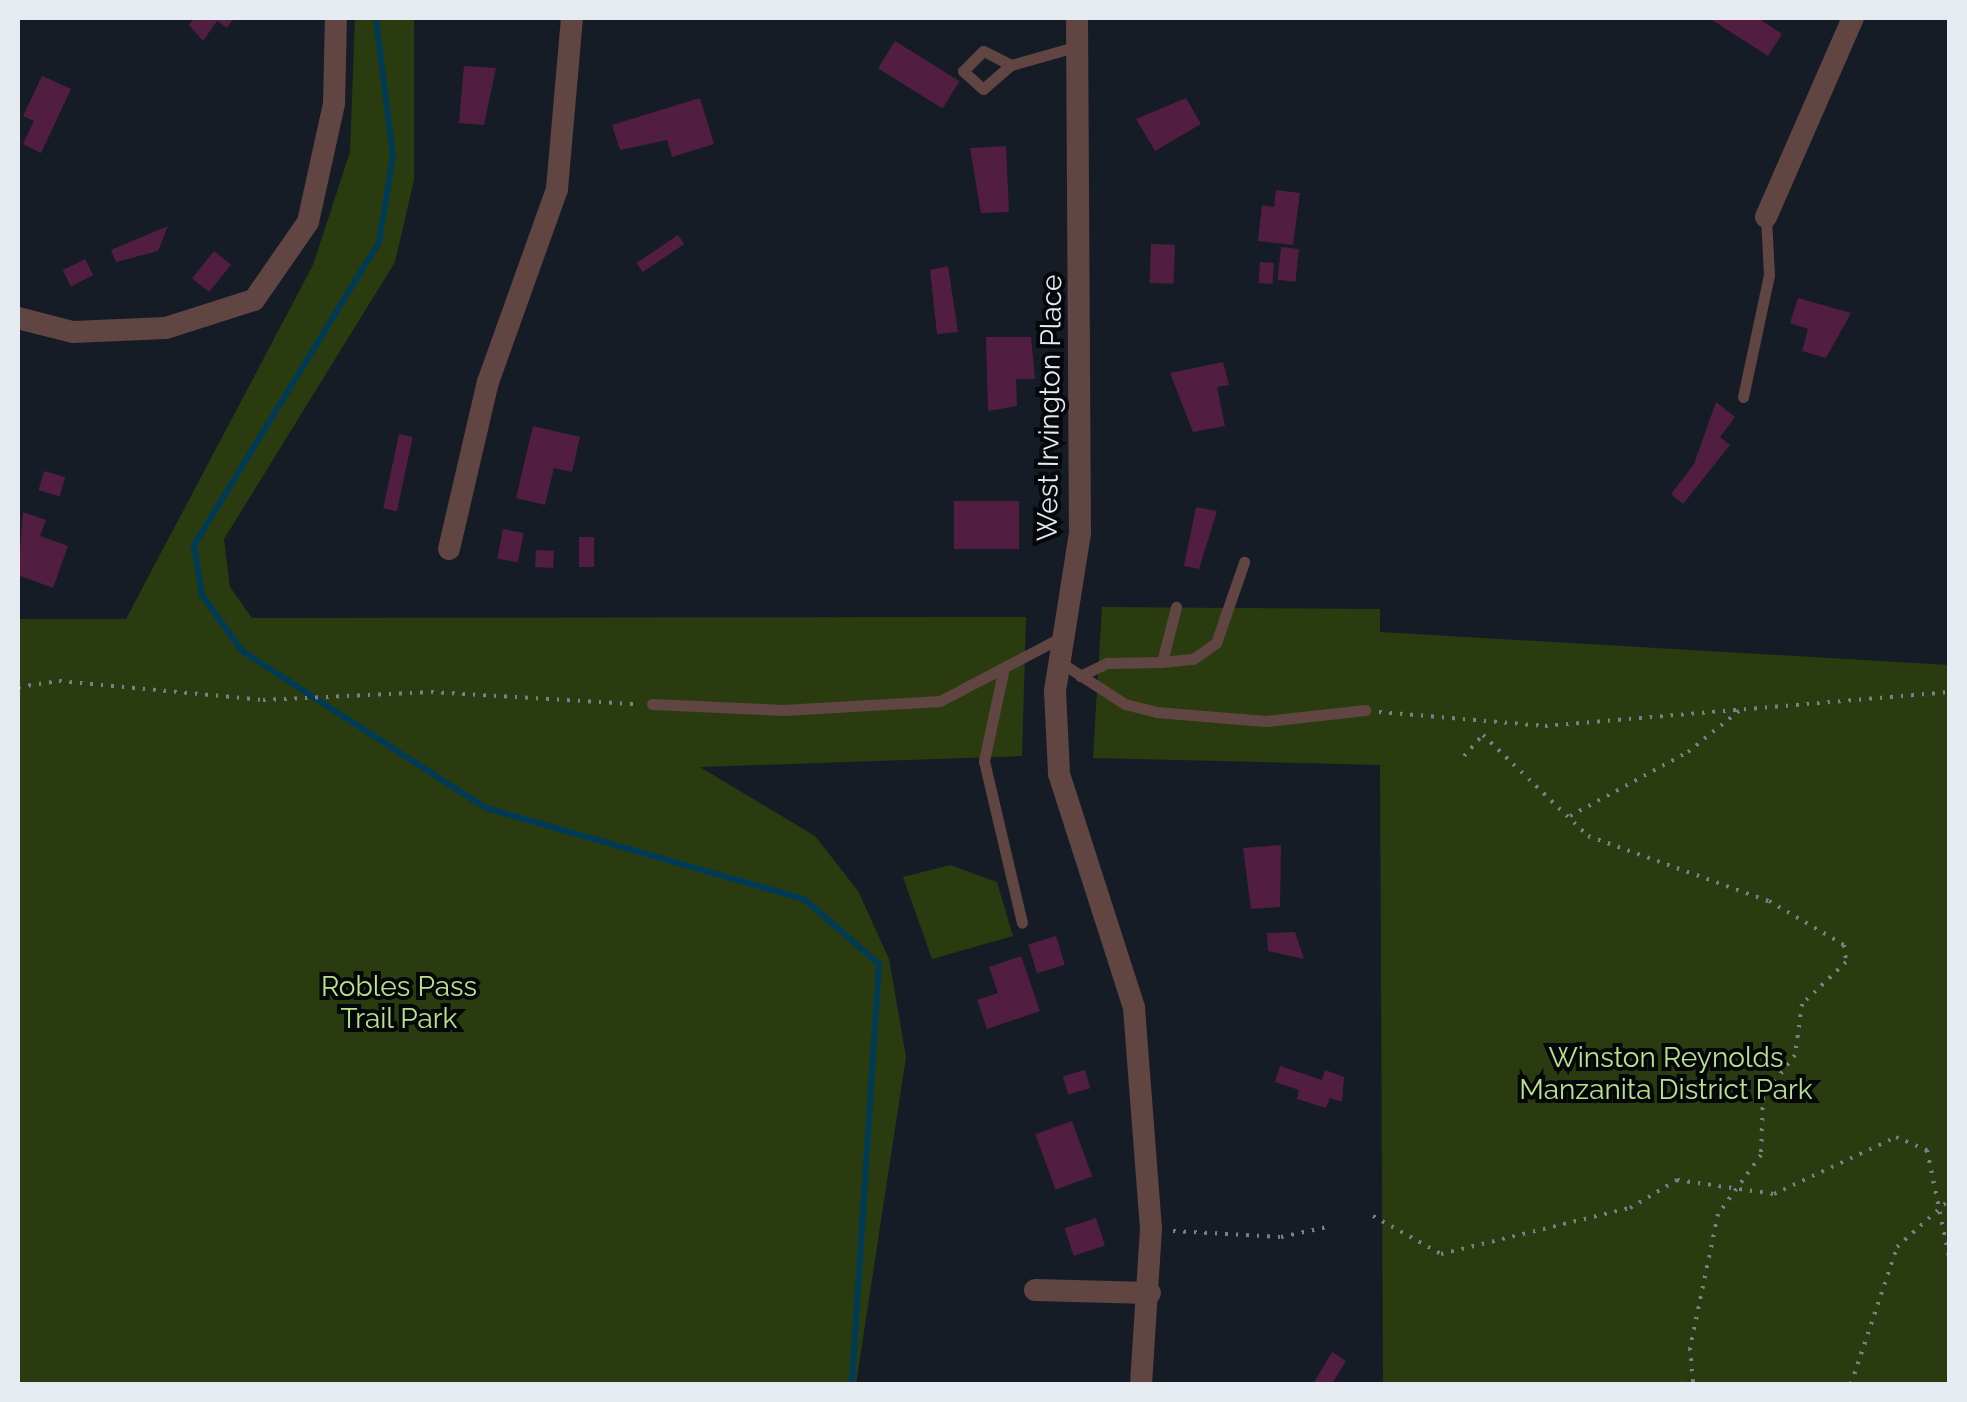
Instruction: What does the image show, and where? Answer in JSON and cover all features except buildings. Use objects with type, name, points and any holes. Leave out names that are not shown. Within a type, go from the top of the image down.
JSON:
[{"type":"street","points":[[18,318],[73,332],[166,328],[254,300],[308,222],[334,104],[336,18]]},
{"type":"street","points":[[449,549],[488,382],[557,189],[572,18]]},
{"type":"street","name":"West Irvington Place","points":[[1077,18],[1080,534],[1060,662],[1059,774],[1134,1008],[1151,1229],[1150,1293],[1141,1384]]},
{"type":"street","points":[[1766,217],[1853,18]]},
{"type":"street","points":[[1035,1290],[1150,1293]]},
{"type":"lane","points":[[1010,64],[1078,46]]},
{"type":"lane","points":[[1743,397],[1769,275],[1766,217]]},
{"type":"lane","points":[[1080,676],[1107,663],[1193,660],[1216,643],[1244,562]]},
{"type":"lane","points":[[1162,662],[1176,607]]},
{"type":"lane","points":[[652,704],[917,704],[1003,672],[1064,636]]},
{"type":"lane","points":[[1060,662],[1125,704],[1186,716],[1266,721],[1365,710]]},
{"type":"lane","points":[[1003,672],[984,761],[1022,924]]},
{"type":"path","points":[[18,687],[59,681],[263,700],[431,692],[652,704]]},
{"type":"path","points":[[1365,710],[1545,726],[1950,692]]},
{"type":"path","points":[[1570,816],[1688,752],[1743,708]]},
{"type":"path","points":[[1480,720],[1483,735],[1588,836],[1769,902],[1844,945],[1846,962],[1802,1004],[1795,1055],[1763,1098],[1762,1155],[1732,1195],[1710,1241],[1694,1384],[1681,1384]]},
{"type":"path","points":[[1464,756],[1483,735]]},
{"type":"path","points":[[1373,1216],[1441,1254],[1630,1208],[1677,1180],[1732,1195],[1774,1194],[1896,1137],[1927,1150],[1950,1262]]},
{"type":"path","points":[[1850,1384],[1896,1248],[1950,1199]]},
{"type":"path","points":[[1151,1229],[1207,1238],[1327,1227]]},
{"type":"path","points":[[1794,1384],[1803,1384]]},
{"type":"green space","name":"Robles Pass Trail Park","points":[[355,18],[414,18],[414,180],[395,262],[224,539],[230,587],[252,618],[1026,617],[1022,756],[700,767],[815,836],[858,891],[889,959],[906,1057],[856,1384],[18,1384],[18,619],[126,619],[313,265],[350,152]]},
{"type":"green space","name":"Winston Reynolds Manzanita District Park","points":[[1102,607],[1380,609],[1380,632],[1949,665],[1949,1384],[1383,1384],[1380,765],[1093,758]]},
{"type":"green space","points":[[950,865],[997,882],[1013,936],[932,959],[903,877]]},
{"type":"waterway","points":[[376,18],[393,156],[379,242],[194,545],[202,595],[242,651],[486,808],[804,899],[879,964],[852,1384]]}]
